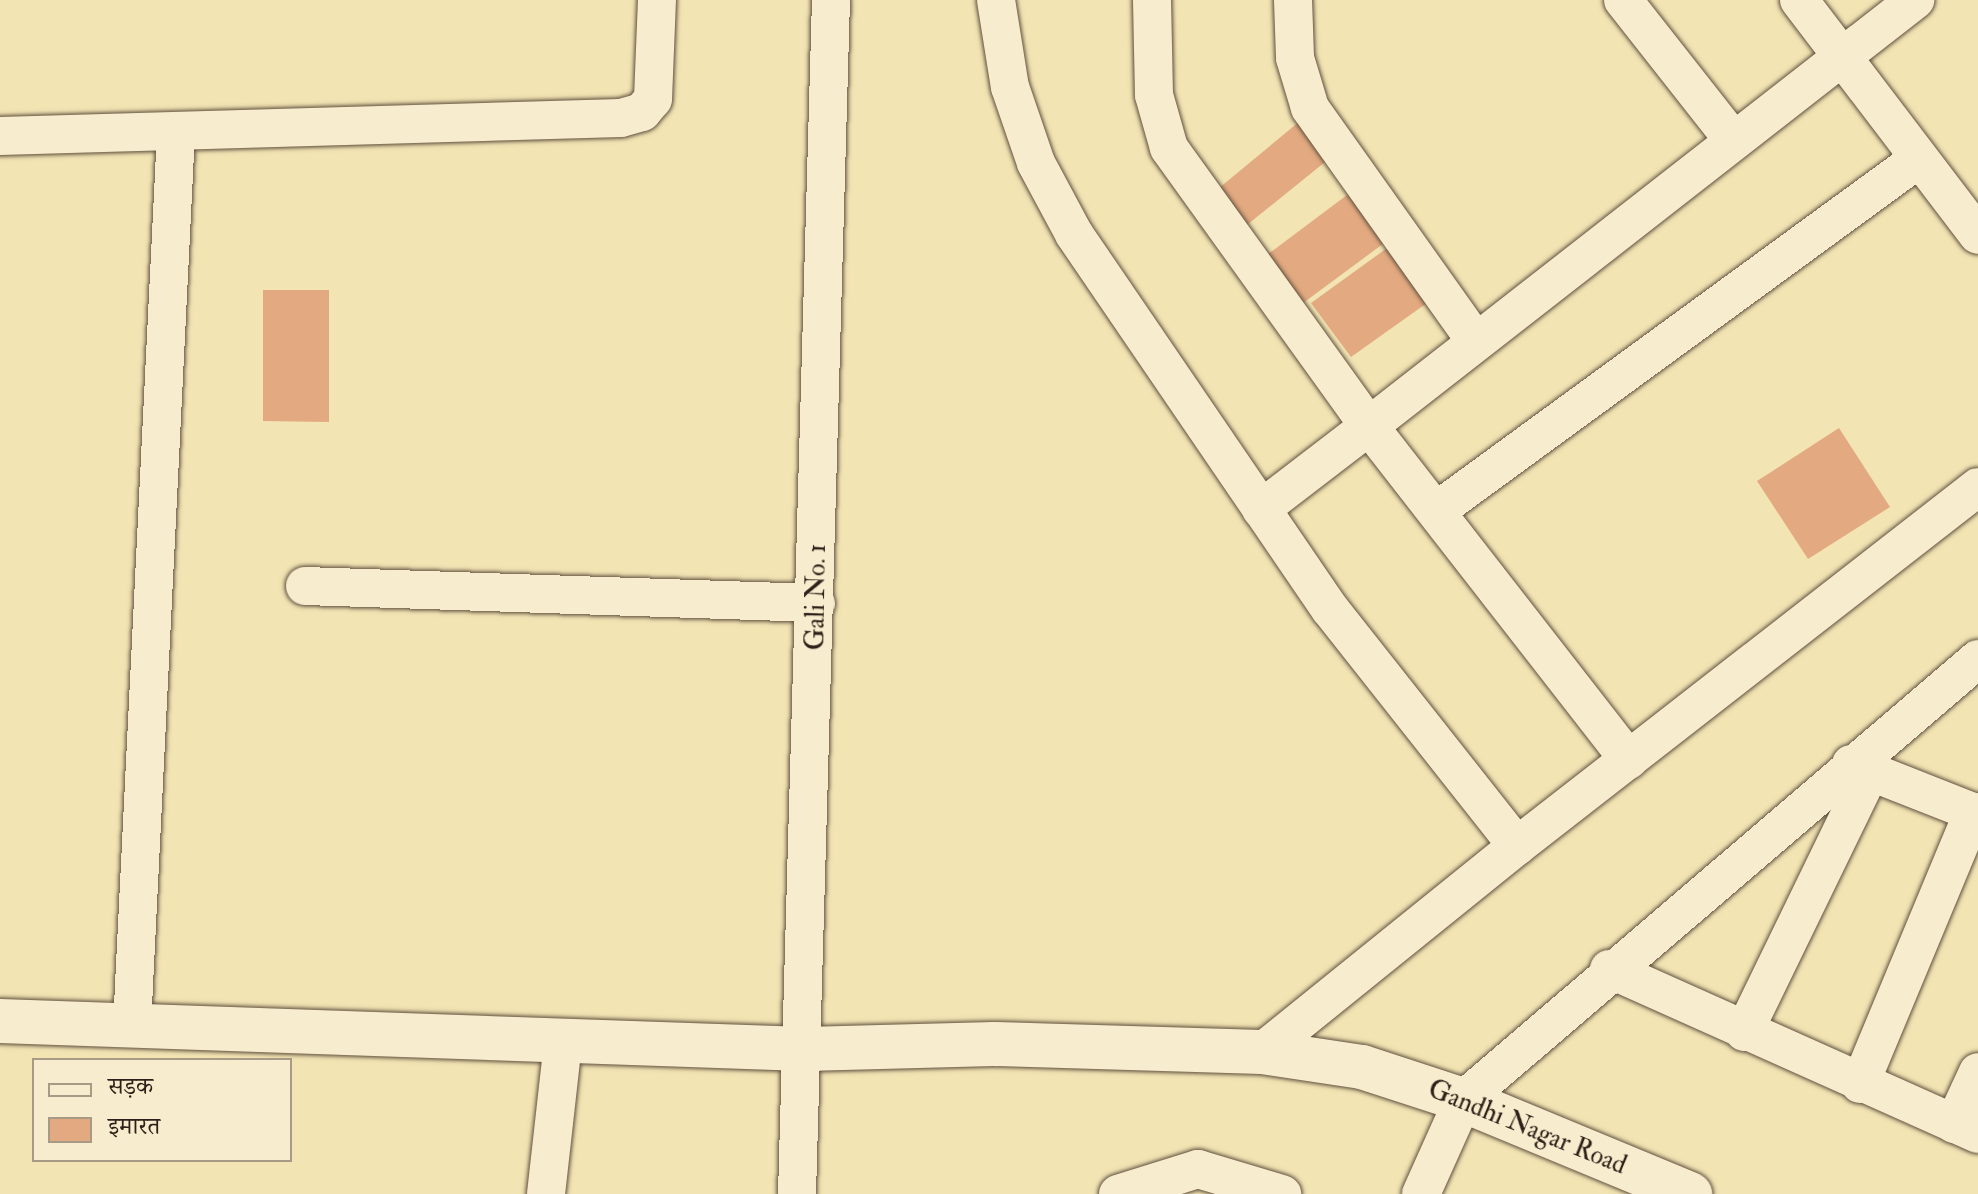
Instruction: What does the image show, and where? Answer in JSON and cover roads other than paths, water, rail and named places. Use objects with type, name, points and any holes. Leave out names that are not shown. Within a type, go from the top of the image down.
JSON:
[{"type":"street","points":[[0,136],[621,118],[642,112],[653,99],[657,0]]},
{"type":"street","name":"Gali No. 1","points":[[797,1194],[834,1048],[816,603],[831,0]]},
{"type":"street","points":[[996,0],[1010,87],[1042,175],[1074,234],[1330,609],[1517,846]]},
{"type":"street","points":[[1152,0],[1154,95],[1169,148],[1369,426],[1439,509],[1629,760]]},
{"type":"street","points":[[1293,0],[1295,58],[1310,108],[1474,339]]},
{"type":"street","points":[[1623,0],[1734,141]]},
{"type":"street","points":[[1799,0],[1917,160],[1978,235]]},
{"type":"street","points":[[1261,509],[1369,426],[1474,339],[1915,0]]},
{"type":"street","points":[[132,1026],[176,133]]},
{"type":"street","points":[[1439,509],[1917,160]]},
{"type":"street","points":[[1262,1052],[1517,846],[1978,487]]},
{"type":"street","points":[[305,586],[816,603]]},
{"type":"street","points":[[1421,1194],[1463,1100],[1609,969],[1860,768],[1978,659]]},
{"type":"street","points":[[1860,768],[1976,813],[1860,1084]]},
{"type":"street","points":[[1744,1032],[1860,768]]},
{"type":"street","points":[[1609,969],[1966,1129],[1978,1072]]},
{"type":"street","name":"Gandhi Nagar Road","points":[[0,1021],[563,1042],[1262,1052],[1362,1067],[1463,1100],[1681,1192]]},
{"type":"street","points":[[546,1194],[563,1042]]},
{"type":"street","points":[[1118,1194],[1198,1169],[1264,1190]]}]
